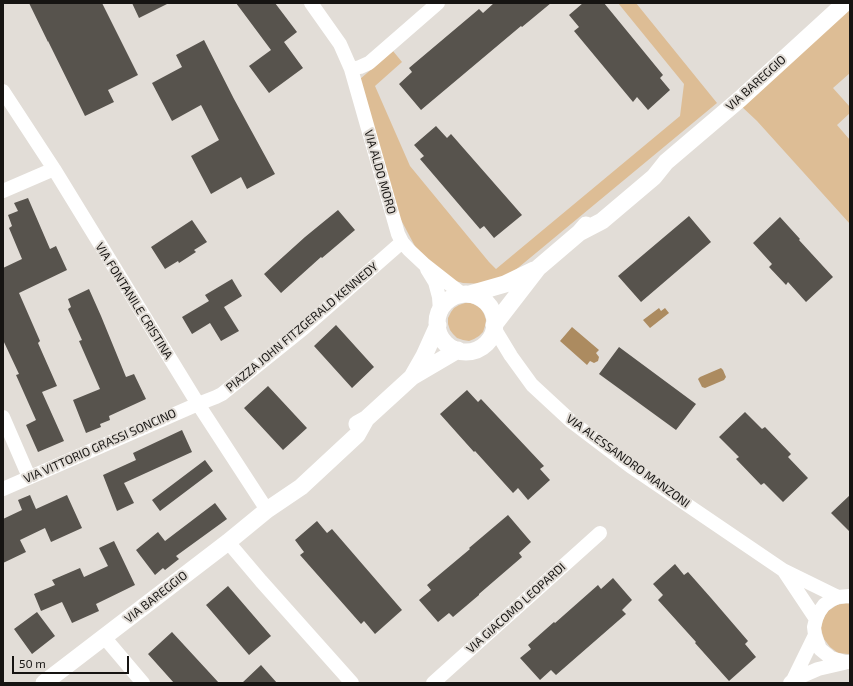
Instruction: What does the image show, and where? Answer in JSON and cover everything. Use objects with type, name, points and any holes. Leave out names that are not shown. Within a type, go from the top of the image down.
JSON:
[{"type":"street","name":"VIA ALDO MORO","points":[[311,3],[340,44],[350,69],[398,234],[402,242],[425,265]]},
{"type":"street","points":[[350,69],[369,63],[438,3]]},
{"type":"street","name":"VIA BAREGGIO","points":[[44,683],[268,510],[301,487],[357,435],[366,419],[412,377],[458,350],[466,352],[481,347],[490,339],[494,326],[538,268],[579,233],[595,215],[649,171],[666,162],[740,99],[845,3]]},
{"type":"street","name":"VIA FONTANILE CRISTINA","points":[[3,91],[54,169],[198,404],[268,510]]},
{"type":"street","points":[[3,191],[54,169]]},
{"type":"street","name":"PIAZZA JOHN FITZGERALD KENNEDY","points":[[198,404],[222,394],[304,328],[402,242]]},
{"type":"street","points":[[425,265],[466,294],[477,296],[484,300],[493,312],[495,320],[494,326]]},
{"type":"street","points":[[425,265],[435,282],[439,296],[438,331],[444,341],[458,350]]},
{"type":"street","name":"VIA BAREGGIO","points":[[412,377],[424,356],[444,305],[449,300],[455,296],[505,284],[538,268]]},
{"type":"street","name":"VIA ALESSANDRO MANZONI","points":[[494,326],[511,356],[532,385],[572,422],[630,466],[783,570],[847,596]]},
{"type":"street","name":"VIA VITTORIO GRASSI SONCINO","points":[[3,489],[198,404]]},
{"type":"street","points":[[3,417],[29,478]]},
{"type":"street","name":"VIA GIACOMO LEOPARDI","points":[[433,683],[600,533]]},
{"type":"street","points":[[228,542],[260,581],[352,683]]},
{"type":"street","name":"VIA ALESSANDRO MANZONI","points":[[783,570],[816,619]]},
{"type":"street","points":[[847,596],[831,600],[824,605],[819,612],[814,627],[815,635],[820,648],[831,658],[848,662]]},
{"type":"street","points":[[792,682],[815,635]]},
{"type":"street","points":[[104,637],[143,683]]},
{"type":"street","points":[[792,682],[818,669],[848,662]]},
{"type":"shaded area","points":[[618,3],[636,3],[717,103],[507,277],[486,284],[463,283],[448,279],[417,250],[400,218],[360,79],[393,51],[402,62],[375,86],[410,166],[496,269],[680,116],[684,84]]},
{"type":"shaded area","points":[[850,6],[850,73],[833,88],[850,107],[850,113],[837,125],[850,140],[850,224],[757,121],[740,105]]},
{"type":"shaded area","points":[[465,303],[471,303],[481,309],[486,320],[483,332],[479,336],[469,341],[457,338],[450,330],[448,324],[448,318],[454,308]]},
{"type":"shaded area","points":[[659,308],[661,311],[665,308],[669,313],[650,328],[643,320]]},
{"type":"shaded area","points":[[572,327],[599,350],[596,353],[599,357],[598,361],[594,363],[590,361],[587,365],[560,341]]},
{"type":"shaded area","points":[[721,368],[726,377],[724,380],[705,388],[702,387],[698,379],[700,377]]},
{"type":"shaded area","points":[[846,603],[850,604],[850,654],[838,653],[830,647],[824,639],[821,629],[823,619],[828,611],[837,605]]},
{"type":"building","points":[[29,3],[102,3],[138,75],[108,90],[114,102],[85,116]]},
{"type":"building","points":[[132,3],[169,3],[139,18]]},
{"type":"building","points":[[236,3],[275,3],[297,32],[284,42],[303,68],[269,93],[249,66],[271,50]]},
{"type":"building","points":[[494,3],[551,3],[522,27],[521,26],[421,110],[399,84],[412,72],[409,68],[479,9],[483,13]]},
{"type":"building","points":[[583,3],[604,3],[663,75],[660,78],[670,90],[648,110],[637,97],[633,102],[574,31],[579,27],[569,15]]},
{"type":"building","points":[[204,40],[275,174],[247,189],[241,177],[211,194],[191,156],[219,140],[201,105],[172,121],[152,83],[182,67],[176,55]]},
{"type":"building","points":[[436,126],[447,138],[451,134],[522,215],[494,238],[484,226],[480,229],[420,159],[424,156],[414,145]]},
{"type":"building","points":[[28,198],[50,249],[56,246],[67,270],[19,293],[40,341],[38,343],[57,386],[42,392],[64,441],[38,452],[26,425],[36,420],[16,375],[19,374],[3,340],[3,268],[22,259],[9,228],[12,226],[8,215],[18,211],[14,203]]},
{"type":"building","points":[[338,210],[355,230],[322,258],[321,257],[281,293],[264,274]]},
{"type":"building","points":[[689,216],[711,242],[641,302],[618,276]]},
{"type":"building","points":[[780,217],[833,277],[806,302],[788,282],[786,285],[769,267],[772,264],[753,243]]},
{"type":"building","points":[[192,220],[207,242],[194,250],[196,252],[179,263],[178,261],[165,269],[151,247]]},
{"type":"building","points":[[232,279],[242,296],[224,307],[239,331],[221,341],[210,323],[192,334],[182,317],[209,301],[205,295]]},
{"type":"building","points":[[89,289],[126,377],[134,374],[146,399],[109,416],[110,420],[100,424],[101,427],[86,433],[73,400],[100,389],[79,341],[82,340],[68,309],[71,307],[68,299]]},
{"type":"building","points":[[336,325],[374,367],[352,388],[314,346]]},
{"type":"building","points":[[619,347],[696,404],[676,430],[599,374]]},
{"type":"building","points":[[268,386],[307,428],[283,450],[244,408]]},
{"type":"building","points":[[467,390],[478,402],[481,399],[544,466],[540,469],[550,480],[528,500],[518,488],[513,493],[440,414]]},
{"type":"building","points":[[745,412],[762,429],[765,427],[791,454],[788,457],[808,478],[783,502],[764,483],[761,485],[736,459],[739,457],[719,437]]},
{"type":"building","points":[[182,430],[192,452],[124,483],[134,503],[117,511],[103,475],[136,460],[133,453]]},
{"type":"building","points":[[205,460],[213,471],[160,511],[152,500]]},
{"type":"building","points":[[30,495],[36,509],[67,495],[82,528],[51,542],[45,528],[20,540],[26,552],[3,563],[3,519],[22,510],[18,500]]},
{"type":"building","points":[[850,495],[850,532],[831,513]]},
{"type":"building","points":[[215,503],[227,519],[176,556],[179,559],[165,570],[163,568],[155,575],[136,550],[158,532],[165,541]]},
{"type":"building","points":[[508,515],[531,542],[519,553],[522,557],[453,617],[449,613],[438,622],[419,600],[431,590],[427,585]]},
{"type":"building","points":[[317,521],[327,533],[332,529],[402,610],[375,634],[364,621],[361,624],[300,555],[304,552],[295,540]]},
{"type":"building","points":[[114,541],[135,585],[96,604],[99,611],[72,623],[62,602],[41,611],[34,594],[55,585],[52,580],[80,568],[84,577],[108,566],[99,548]]},
{"type":"building","points":[[675,564],[684,575],[688,572],[711,598],[748,641],[745,644],[756,657],[729,681],[658,600],[663,595],[653,584]]},
{"type":"building","points":[[613,578],[632,600],[622,610],[626,614],[556,675],[551,670],[540,680],[520,658],[531,649],[528,645],[598,585],[601,589]]},
{"type":"building","points":[[228,586],[271,636],[249,655],[206,605]]},
{"type":"building","points":[[37,612],[55,636],[32,654],[14,629]]},
{"type":"building","points":[[172,632],[219,683],[174,683],[148,654]]},
{"type":"building","points":[[261,665],[277,683],[242,683]]}]
